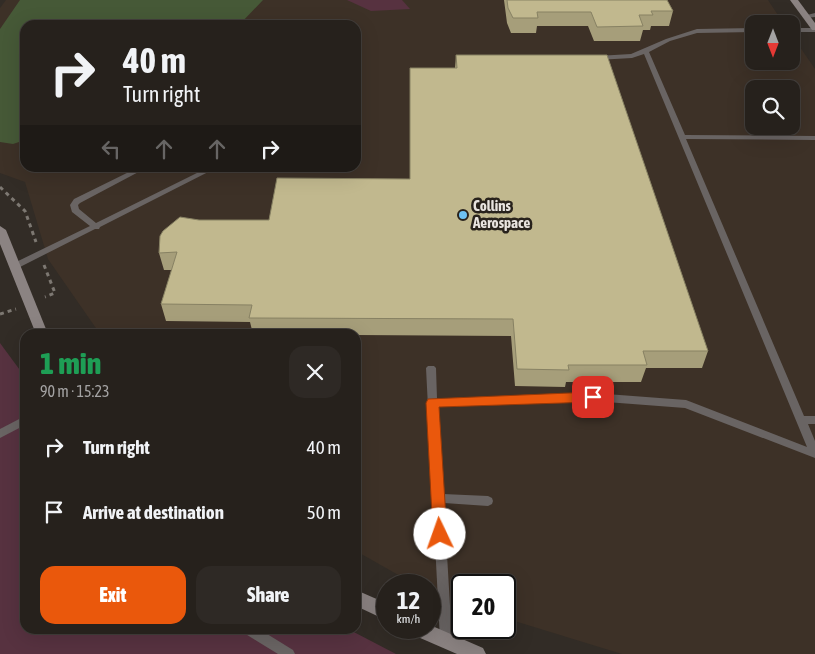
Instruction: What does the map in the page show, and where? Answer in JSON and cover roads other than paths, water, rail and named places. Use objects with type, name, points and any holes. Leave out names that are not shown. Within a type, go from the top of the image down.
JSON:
[{"type":"street","points":[[794,0],[815,29]]},
{"type":"street","points":[[0,230],[40,329]]},
{"type":"street","points":[[361,600],[376,607]]},
{"type":"street","points":[[441,638],[477,654]]},
{"type":"lane","points":[[806,16],[815,16]]},
{"type":"lane","points":[[800,30],[815,29]]},
{"type":"lane","points":[[591,58],[632,56],[668,40],[697,31],[745,30]]},
{"type":"lane","points":[[646,51],[815,453]]},
{"type":"lane","points":[[682,137],[815,138]]},
{"type":"lane","points":[[96,227],[75,210],[74,205],[77,201],[134,172]]},
{"type":"lane","points":[[14,266],[204,172]]},
{"type":"lane","points":[[430,368],[446,640]]},
{"type":"lane","points":[[432,403],[593,397],[686,404],[815,453]]},
{"type":"lane","points":[[801,420],[815,420]]},
{"type":"lane","points":[[0,434],[20,423]]},
{"type":"lane","points":[[438,498],[488,502]]},
{"type":"lane","points":[[256,634],[289,654]]},
{"type":"place","name":"Collins Aerospace","points":[[463,215]]}]
